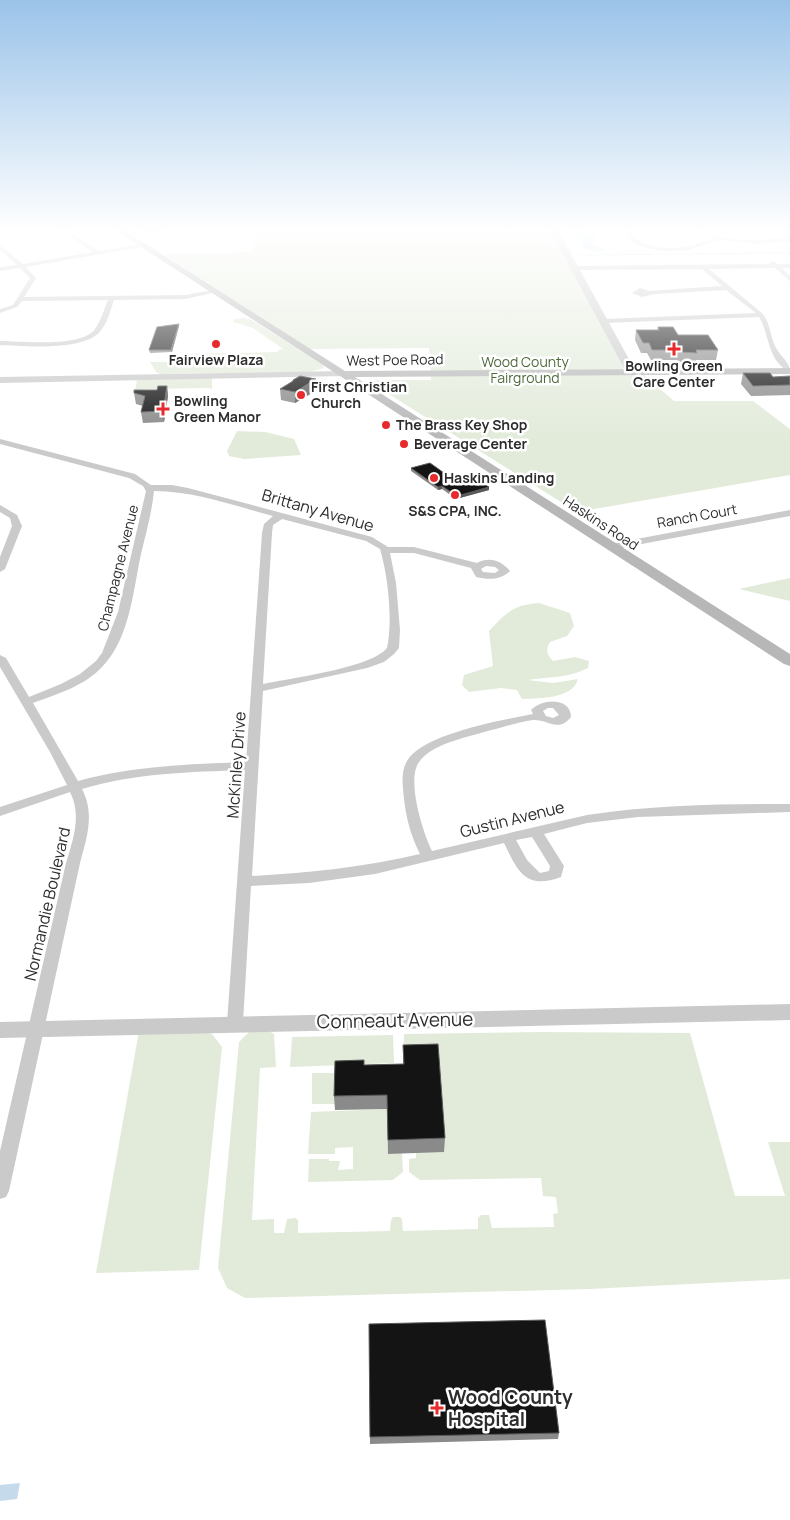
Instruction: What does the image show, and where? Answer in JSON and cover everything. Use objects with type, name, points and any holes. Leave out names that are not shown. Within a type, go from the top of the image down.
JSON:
[{"type":"main road","name":"Haskins Road","points":[[228,301],[790,661]]},
{"type":"main road","name":"West Poe Road","points":[[342,374],[790,370]]},
{"type":"street","points":[[0,311],[13,307],[18,301]]},
{"type":"street","points":[[0,343],[66,342],[88,338],[99,329],[111,301]]},
{"type":"street","points":[[593,301],[631,372]]},
{"type":"street","points":[[745,301],[760,315],[768,327],[771,345],[790,370]]},
{"type":"street","points":[[604,321],[760,315]]},
{"type":"street","name":"West Poe Road","points":[[0,380],[342,374]]},
{"type":"street","name":"Champagne Avenue","points":[[0,441],[132,476],[146,484],[149,488],[149,499],[119,626],[108,654],[93,670],[78,680],[57,691],[26,702]]},
{"type":"street","name":"Brittany Avenue","points":[[149,488],[178,488],[281,515],[369,539],[378,543],[385,550],[390,575],[395,642],[388,654],[378,661],[363,666],[258,688]]},
{"type":"street","points":[[0,508],[14,517],[17,526],[0,569]]},
{"type":"street","name":"Ranch Court","points":[[610,546],[790,514]]},
{"type":"street","name":"McKinley Drive","points":[[235,1023],[267,533],[270,524],[281,515]]},
{"type":"street","points":[[385,550],[414,550],[477,566]]},
{"type":"street","name":"Normandie Boulevard","points":[[0,658],[75,786],[83,811],[82,832],[73,863],[0,1191]]},
{"type":"street","points":[[429,857],[415,829],[408,778],[413,761],[422,751],[443,741],[538,716]]},
{"type":"street","points":[[0,812],[75,786],[122,774],[252,766]]},
{"type":"street","name":"Gustin Avenue","points":[[245,881],[338,876],[429,857],[587,819],[645,811],[790,808]]},
{"type":"street","points":[[508,837],[526,869],[534,875],[544,878],[556,874],[557,866],[535,831]]},
{"type":"street","name":"Conneaut Avenue","points":[[0,1030],[235,1023],[790,1012]]},
{"type":"green space","name":"Wood County Fairground","points":[[235,301],[593,301],[631,371],[643,374],[674,401],[753,401],[790,429],[790,475],[577,512],[371,383],[377,380],[431,380],[429,348],[309,349]]},
{"type":"green space","points":[[244,318],[252,320],[323,365],[324,368],[308,372],[160,374],[156,372],[150,362],[180,362],[182,354],[278,352],[278,350],[283,349],[253,328],[233,322],[234,319]]},
{"type":"green space","points":[[212,378],[212,389],[144,389],[135,391],[137,380]]},
{"type":"green space","points":[[237,431],[265,432],[294,439],[301,455],[244,459],[229,456],[227,451]]},
{"type":"green space","points":[[790,578],[790,601],[739,589]]},
{"type":"green space","points":[[539,603],[570,613],[574,626],[567,636],[550,642],[547,650],[551,659],[553,661],[575,657],[589,661],[588,668],[558,677],[528,680],[553,683],[578,679],[575,686],[563,694],[555,696],[522,699],[517,690],[501,688],[469,692],[462,685],[464,675],[493,666],[489,631],[516,608]]},
{"type":"green space","points":[[264,1028],[274,1034],[276,1067],[260,1068],[252,1220],[274,1219],[274,1233],[284,1233],[287,1219],[295,1218],[298,1220],[298,1233],[390,1231],[393,1217],[400,1217],[402,1219],[403,1231],[478,1229],[478,1218],[481,1215],[489,1215],[492,1228],[554,1227],[553,1214],[558,1213],[556,1197],[543,1196],[541,1178],[420,1180],[409,1172],[409,1159],[416,1158],[416,1153],[403,1059],[404,1034],[540,1032],[690,1033],[735,1196],[785,1196],[768,1142],[790,1142],[790,1279],[590,1289],[245,1298],[227,1288],[218,1268],[239,1042],[250,1031]]},
{"type":"green space","points":[[197,1029],[212,1034],[222,1047],[199,1270],[96,1273],[139,1031]]},
{"type":"green space","points":[[393,1035],[394,1063],[290,1067],[292,1037]]},
{"type":"green space","points":[[312,1073],[336,1073],[336,1104],[312,1104]]},
{"type":"green space","points":[[387,1109],[388,1154],[402,1153],[403,1172],[393,1180],[308,1182],[309,1159],[340,1161],[338,1170],[353,1169],[353,1147],[335,1148],[335,1154],[308,1154],[311,1112]]},
{"type":"water","points":[[20,1483],[17,1499],[0,1501],[0,1485]]},
{"type":"building","points":[[179,324],[171,350],[149,350],[157,327]]},
{"type":"building","points":[[658,327],[673,327],[678,335],[708,335],[718,350],[696,350],[697,353],[680,352],[679,350],[652,350],[649,343],[643,343],[636,330],[659,330]]},
{"type":"building","points":[[743,373],[770,373],[773,377],[790,376],[790,385],[753,386]]},
{"type":"building","points":[[300,376],[316,379],[295,392],[280,389],[293,380]]},
{"type":"building","points":[[158,386],[167,386],[163,411],[141,412],[145,396],[134,393],[134,390],[157,390]]},
{"type":"building","points":[[430,463],[461,485],[479,480],[489,487],[457,496],[442,486],[438,487],[411,468]]},
{"type":"building","points":[[438,1044],[445,1138],[388,1140],[387,1095],[334,1096],[335,1061],[364,1060],[364,1065],[404,1064],[403,1045]]},
{"type":"building","points":[[545,1320],[559,1433],[370,1437],[369,1324]]},
{"type":"place","name":"Fairview Plaza","points":[[216,344]]},
{"type":"place","name":"Bowling Green Care Center","points":[[674,349]]},
{"type":"place","name":"First Christian Church","points":[[301,395]]},
{"type":"place","name":"Bowling Green Manor","points":[[163,409]]},
{"type":"place","name":"The Brass Key Shop","points":[[386,425]]},
{"type":"place","name":"Beverage Center","points":[[404,444]]},
{"type":"place","name":"Haskins Landing","points":[[434,478]]},
{"type":"place","name":"S&S CPA, INC.","points":[[455,495]]},
{"type":"place","name":"Wood County Hospital","points":[[437,1408]]}]
